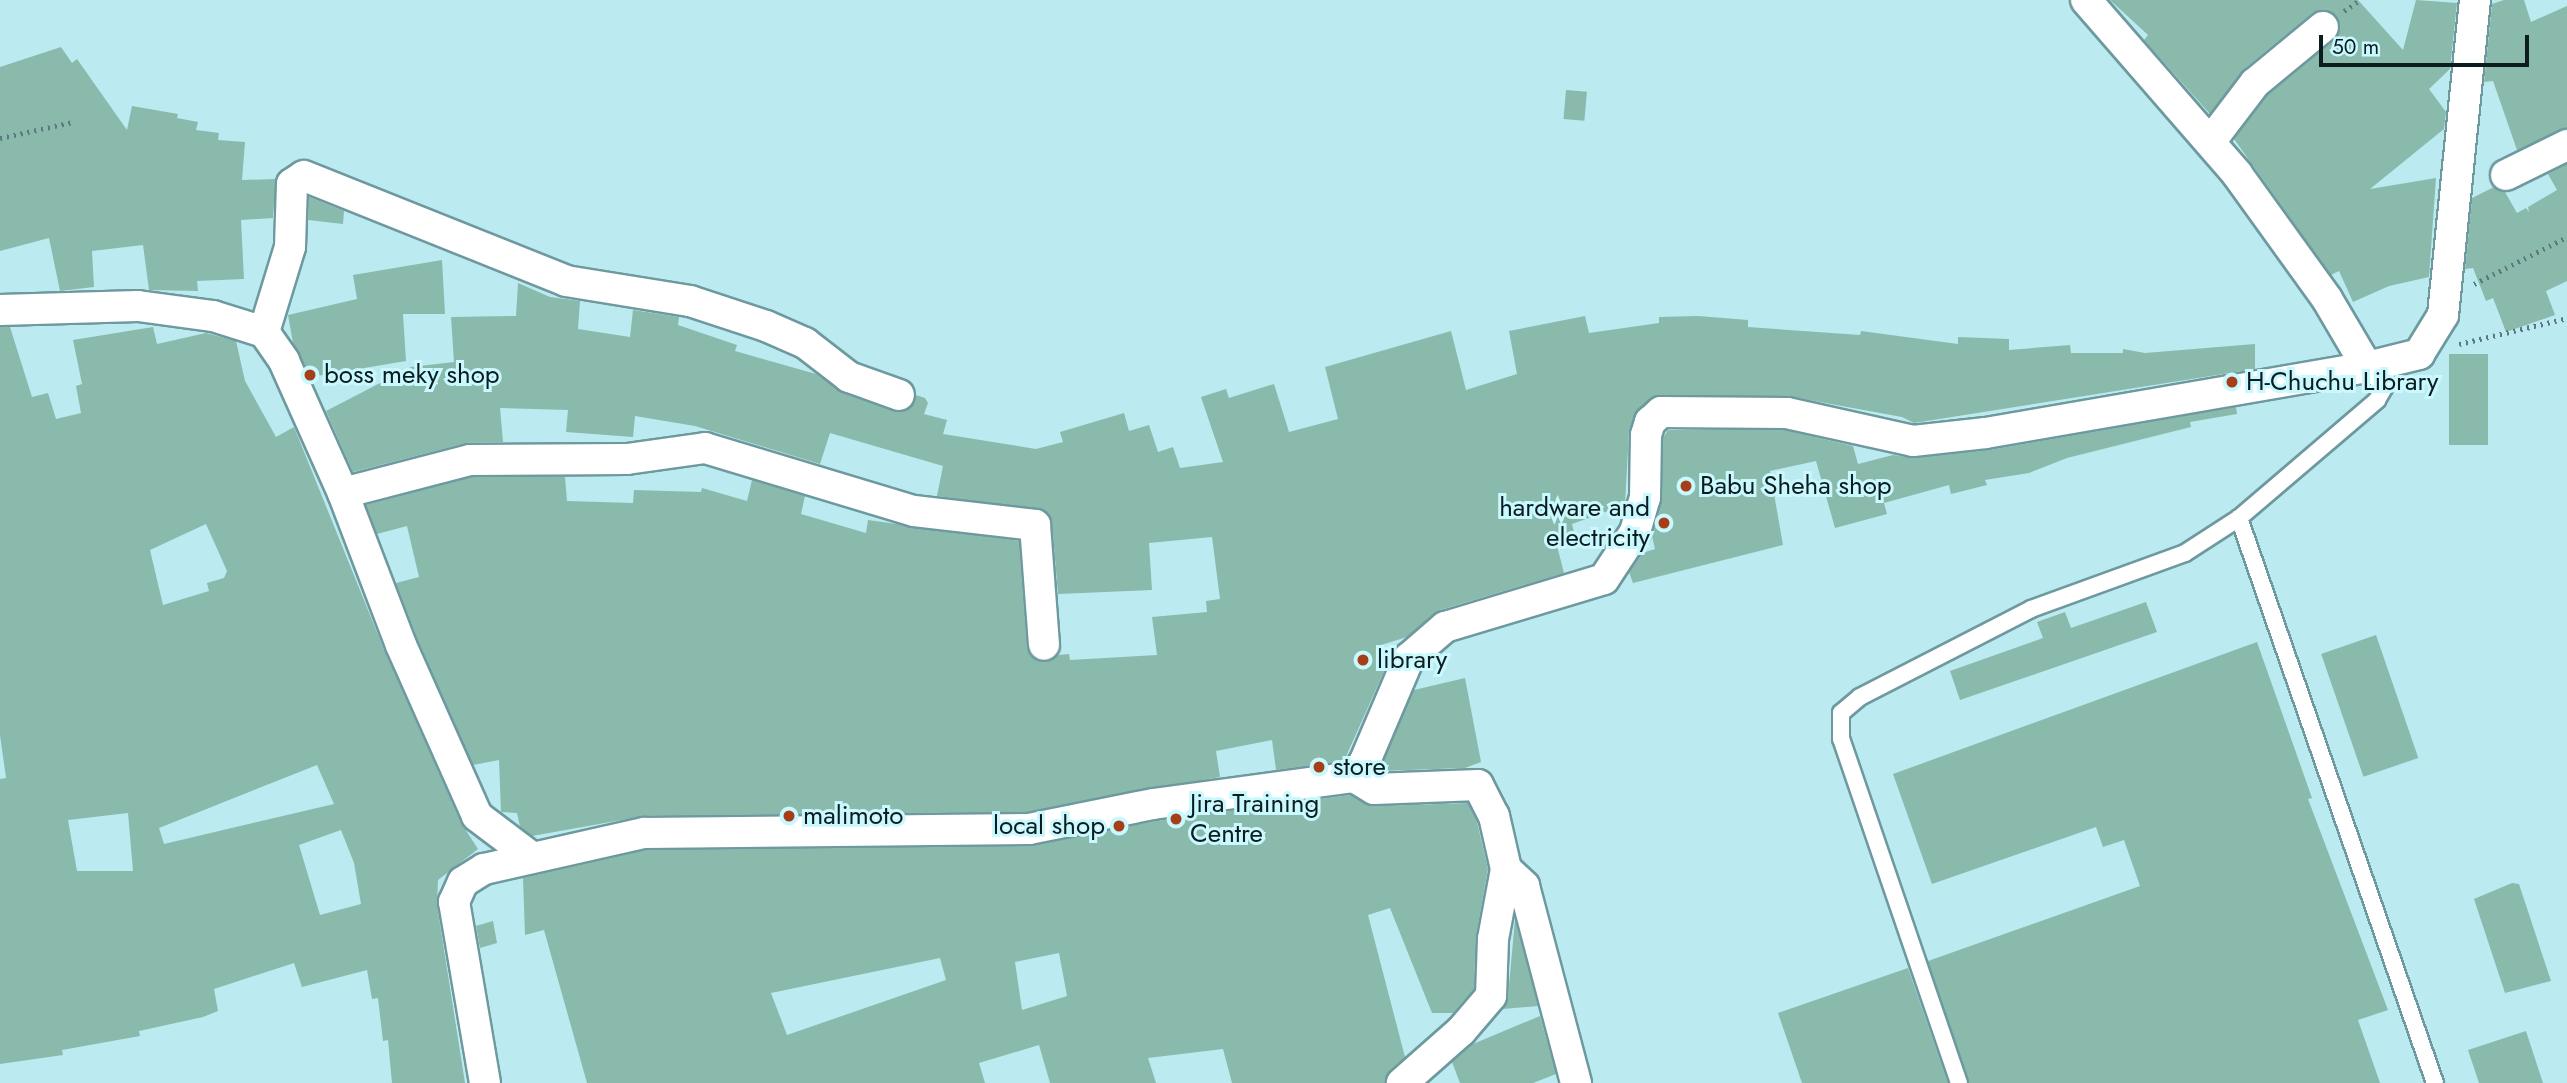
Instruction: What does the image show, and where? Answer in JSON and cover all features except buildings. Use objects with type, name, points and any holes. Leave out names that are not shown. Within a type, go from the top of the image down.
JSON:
[{"type":"street","points":[[1354,777],[1409,657],[1445,626],[1604,579],[1635,532],[1645,498],[1646,435],[1650,422],[1661,412],[1787,413],[1913,441],[1986,433],[2367,367],[2418,354],[2443,315],[2475,0]]},
{"type":"street","points":[[2096,4],[2210,142],[2326,299],[2367,367]]},
{"type":"street","points":[[2210,142],[2255,83],[2323,27]]},
{"type":"street","points":[[2506,175],[2567,145]]},
{"type":"street","points":[[264,332],[290,247],[292,184],[304,176],[566,281],[690,301],[766,326],[805,343],[849,377],[899,395]]},
{"type":"street","points":[[0,310],[138,306],[213,316],[264,332],[284,361],[343,493],[401,646],[477,816],[530,856]]},
{"type":"street","points":[[343,493],[470,460],[628,459],[705,448],[914,511],[1035,525],[1044,645]]},
{"type":"street","points":[[485,1083],[454,902],[463,882],[484,869],[530,856],[644,833],[1029,830],[1153,804],[1354,777],[1374,789],[1478,785],[1494,816],[1506,869],[1493,939],[1492,996],[1461,1031],[1402,1083]]},
{"type":"street","points":[[1506,869],[1524,886],[1576,1083]]},
{"type":"lane","points":[[1958,1083],[1841,739],[1841,713],[1860,697],[2031,609],[2185,553],[2239,518],[2377,400],[2384,388],[2367,367]]},
{"type":"lane","points":[[2239,518],[2435,1083]]},
{"type":"path","points":[[0,138],[73,122]]},
{"type":"path","points":[[2444,299],[2567,237]]},
{"type":"path","points":[[2418,354],[2567,318]]},
{"type":"place","name":"boss meky shop","points":[[310,375]]},
{"type":"place","name":"H-Chuchu Library","points":[[2232,382]]},
{"type":"place","name":"Babu Sheha shop","points":[[1686,486]]},
{"type":"place","name":"hardware and electricity","points":[[1664,523]]},
{"type":"place","name":"library","points":[[1363,660]]},
{"type":"place","name":"store","points":[[1319,767]]},
{"type":"place","name":"malimoto","points":[[789,816]]},
{"type":"place","name":"Jira Training Centre","points":[[1176,819]]},
{"type":"place","name":"local shop","points":[[1119,826]]}]
